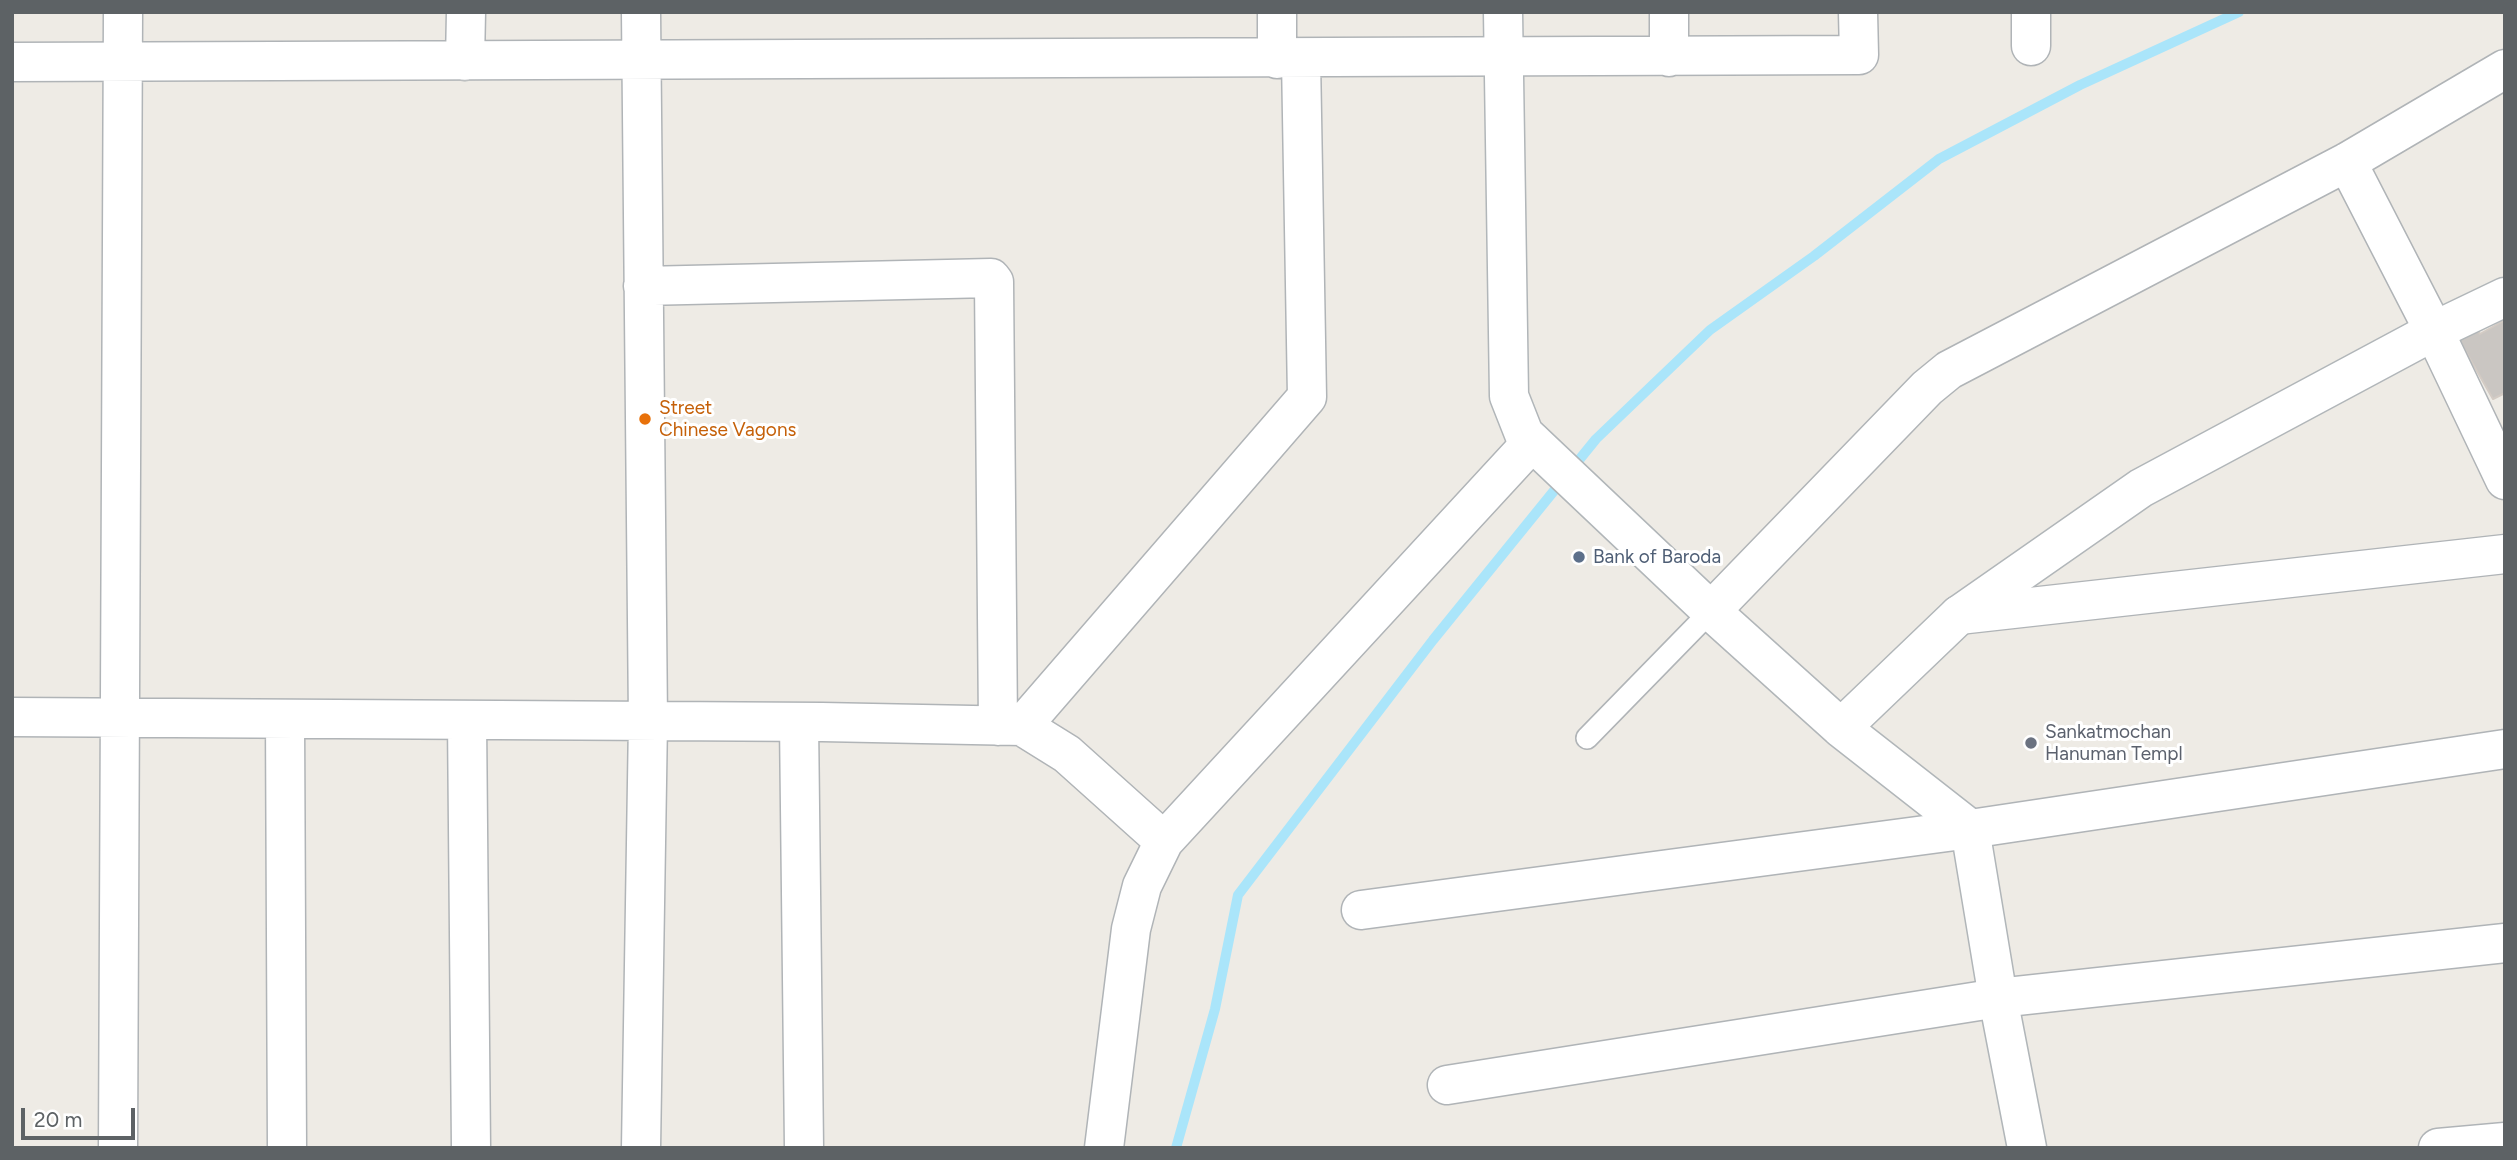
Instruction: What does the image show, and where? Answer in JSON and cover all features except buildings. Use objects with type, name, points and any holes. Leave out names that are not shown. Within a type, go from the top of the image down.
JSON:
[{"type":"street","points":[[118,1148],[123,12]]},
{"type":"street","points":[[465,61],[466,12]]},
{"type":"street","points":[[641,12],[648,721],[641,1148]]},
{"type":"street","points":[[1010,726],[1307,397],[1289,59],[1276,12]]},
{"type":"street","points":[[1503,12],[1509,396],[1524,434],[1711,611],[1841,728],[1970,829],[1998,998],[2027,1148]]},
{"type":"street","points":[[1669,12],[1669,57]]},
{"type":"street","points":[[12,62],[1859,55],[1858,12]]},
{"type":"street","points":[[1711,611],[1927,388],[1949,370],[2347,162],[2505,69]]},
{"type":"street","points":[[2347,162],[2434,331],[2505,480]]},
{"type":"street","points":[[643,286],[991,278],[994,282],[1010,726]]},
{"type":"street","points":[[1841,728],[1959,615],[2141,488],[2434,331],[2505,297]]},
{"type":"street","points":[[1104,1148],[1132,929],[1142,886],[1164,841],[1541,450]]},
{"type":"street","points":[[1959,615],[2505,554]]},
{"type":"street","points":[[12,717],[1010,726],[1067,754],[1164,841]]},
{"type":"street","points":[[285,719],[287,1148]]},
{"type":"street","points":[[467,720],[471,1148]]},
{"type":"street","points":[[799,722],[804,1148]]},
{"type":"street","points":[[1360,910],[1970,829],[2505,749]]},
{"type":"street","points":[[1447,1085],[1998,998],[2505,943]]},
{"type":"street","points":[[2438,1148],[2505,1142]]},
{"type":"lane","points":[[1587,738],[1711,611]]},
{"type":"waterway","points":[[1176,1148],[1215,1009],[1238,895],[1433,640],[1596,439],[1710,330],[1814,256],[1939,159],[2080,85],[2239,12]]},
{"type":"place","name":"Street Chinese Vagons","points":[[645,419]]},
{"type":"place","name":"Bank of Baroda","points":[[1579,557]]},
{"type":"place","name":"Sankatmochan Hanuman Templ","points":[[2031,743]]}]
